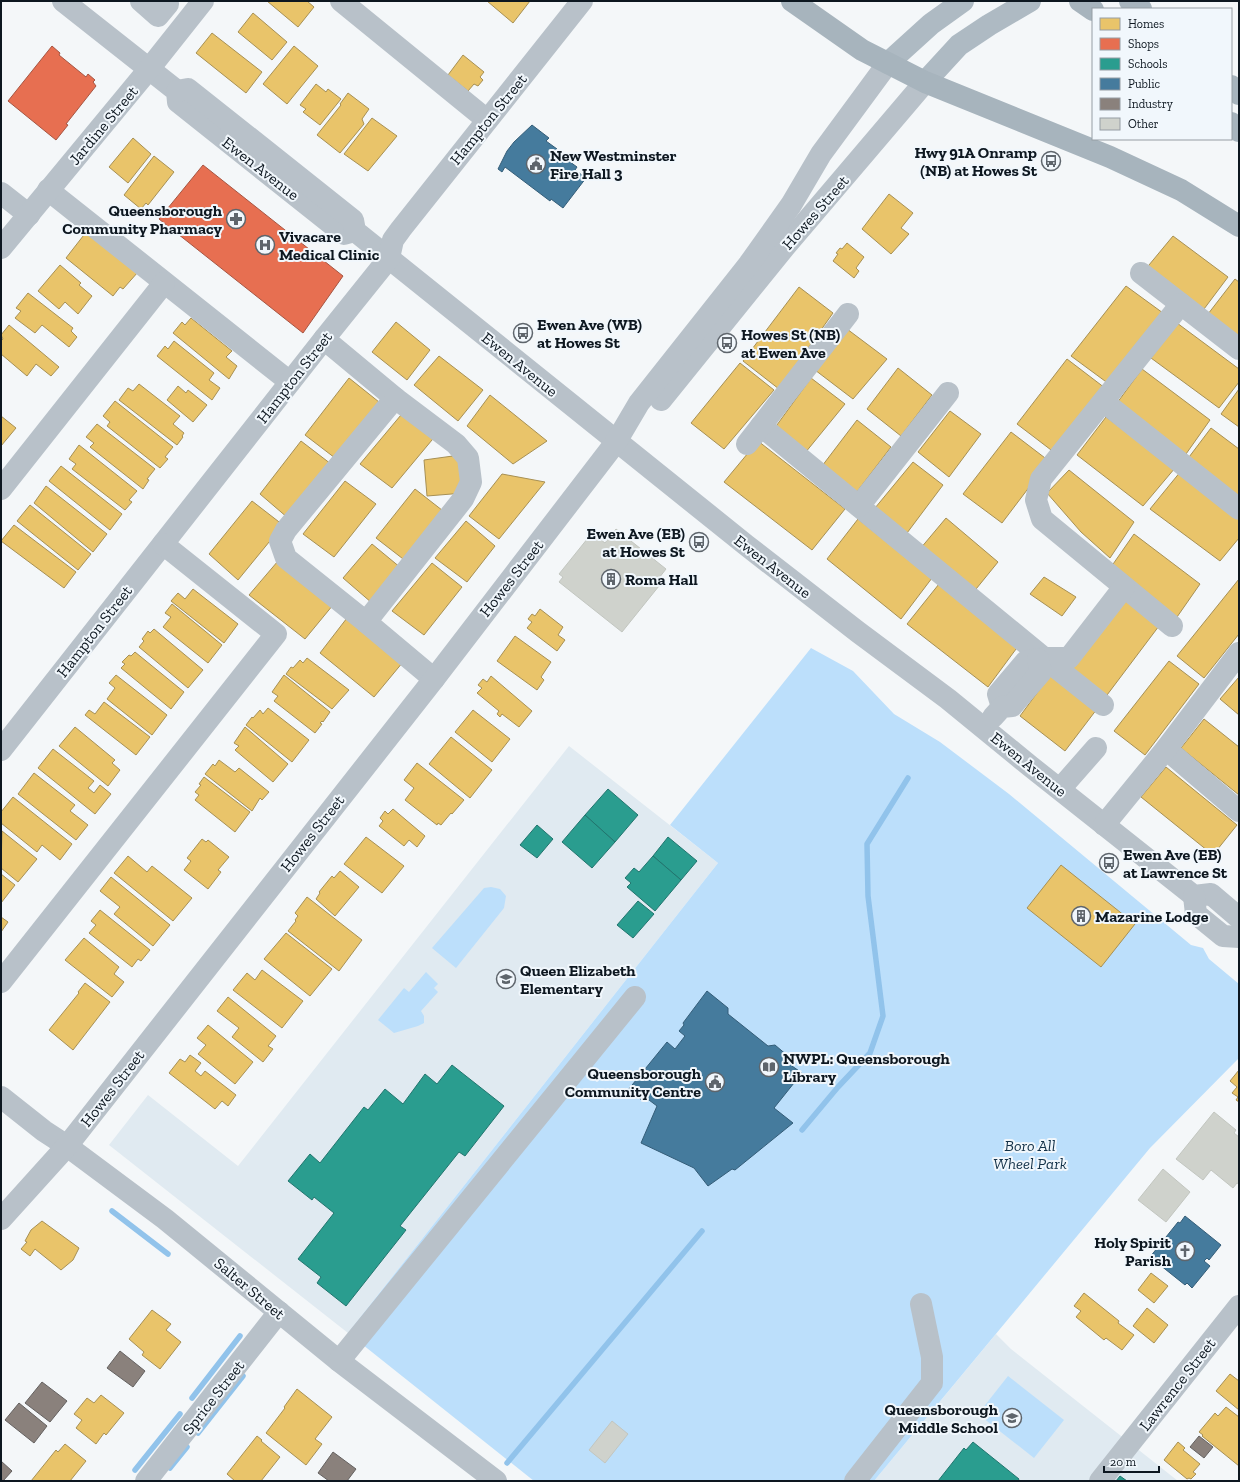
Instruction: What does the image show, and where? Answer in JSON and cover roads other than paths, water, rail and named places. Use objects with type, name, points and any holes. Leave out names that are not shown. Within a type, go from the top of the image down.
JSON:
[{"type":"highway","points":[[792,1],[862,50],[925,82],[1110,157],[1174,186],[1239,226]]},
{"type":"highway","points":[[1080,1],[1092,9]]},
{"type":"highway","points":[[1130,1],[1140,8]]},
{"type":"main road","name":"Howes Street","points":[[888,63],[931,24],[963,1]]},
{"type":"main road","name":"Howes Street","points":[[925,82],[959,45],[1030,1]]},
{"type":"street","points":[[140,1],[158,16],[166,3],[187,20]]},
{"type":"street","name":"Jardine Street","points":[[1,248],[149,69],[203,1]]},
{"type":"street","points":[[341,1],[487,120]]},
{"type":"street","name":"Hampton Street","points":[[1,750],[389,258],[393,240],[582,1]]},
{"type":"street","name":"Ewen Avenue","points":[[71,3],[176,91],[178,102],[344,234],[355,231],[752,550],[948,699],[1194,896]]},
{"type":"street","name":"Howes Street","points":[[1,1219],[67,1146],[434,678],[616,442],[639,403],[749,264],[791,205],[820,154],[888,63]]},
{"type":"street","name":"Howes Street","points":[[616,442],[647,417],[783,249],[925,82]]},
{"type":"street","points":[[48,190],[290,382]]},
{"type":"street","points":[[1,194],[29,215]]},
{"type":"street","points":[[1141,273],[1239,349]]},
{"type":"street","points":[[1,489],[164,283]]},
{"type":"street","points":[[1172,626],[1042,519],[1036,500],[1041,479],[1181,304]]},
{"type":"street","points":[[746,444],[848,314]]},
{"type":"street","points":[[324,339],[395,398],[456,444],[468,458],[471,482],[463,499],[366,622]]},
{"type":"street","points":[[859,506],[948,393]]},
{"type":"street","points":[[395,398],[286,530],[280,541],[286,558],[434,678]]},
{"type":"street","points":[[1104,402],[1239,509]]},
{"type":"street","points":[[761,426],[1041,658],[1103,705]]},
{"type":"street","points":[[1,982],[276,634],[163,544]]},
{"type":"street","points":[[1041,658],[1069,658],[1124,587]]},
{"type":"street","points":[[1104,825],[1166,749],[1239,653]]},
{"type":"street","points":[[983,728],[1002,707],[1012,706],[1040,672],[1041,658]]},
{"type":"street","points":[[1060,789],[1096,748]]},
{"type":"street","points":[[1166,749],[1239,811]]},
{"type":"street","points":[[1239,918],[1211,894],[1194,896],[1196,914],[1223,936],[1239,936]]},
{"type":"street","points":[[339,1361],[635,997]]},
{"type":"street","name":"Salter Street","points":[[1,1097],[44,1131],[67,1146],[165,1219],[339,1361],[496,1481]]},
{"type":"street","points":[[855,1481],[932,1383],[932,1357],[921,1304]]},
{"type":"street","name":"Lawrence Street","points":[[1100,1481],[1239,1306]]},
{"type":"street","name":"Sprice Street","points":[[146,1481],[279,1312]]},
{"type":"waterway","points":[[802,1130],[838,1087],[870,1053],[883,1016],[868,896],[867,844],[908,778]]},
{"type":"waterway","points":[[112,1211],[168,1254]]},
{"type":"waterway","points":[[507,1463],[702,1231]]},
{"type":"waterway","points":[[192,1398],[240,1336]]},
{"type":"waterway","points":[[198,1433],[243,1376]]},
{"type":"waterway","points":[[135,1470],[180,1414]]},
{"type":"waterway","points":[[170,1468],[187,1447]]},
{"type":"place","name":"Hwy 91A Onramp (NB) at Howes St","points":[[1051,161]]},
{"type":"place","name":"New Westminster Fire Hall 3","points":[[536,164]]},
{"type":"place","name":"Queensborough Community Pharmacy","points":[[236,219]]},
{"type":"place","name":"Vivacare Medical Clinic","points":[[265,245]]},
{"type":"place","name":"Ewen Ave (WB) at Howes St","points":[[523,333]]},
{"type":"place","name":"Howes St (NB) at Ewen Ave","points":[[727,343]]},
{"type":"place","name":"Ewen Ave (EB) at Howes St","points":[[699,542]]},
{"type":"place","name":"Roma Hall","points":[[611,579]]},
{"type":"place","name":"Ewen Ave (EB) at Lawrence St","points":[[1109,863]]},
{"type":"place","name":"Mazarine Lodge","points":[[1081,916]]},
{"type":"place","name":"Queen Elizabeth Elementary","points":[[506,979]]},
{"type":"place","name":"NWPL: Queensborough Library","points":[[769,1067]]},
{"type":"place","name":"Queensborough Community Centre","points":[[715,1082]]},
{"type":"place","name":"Holy Spirit Parish","points":[[1185,1251]]},
{"type":"place","name":"Queensborough Middle School","points":[[1012,1418]]},
{"type":"park label","name":"Boro All Wheel Park","points":[[1030,1154]]}]
